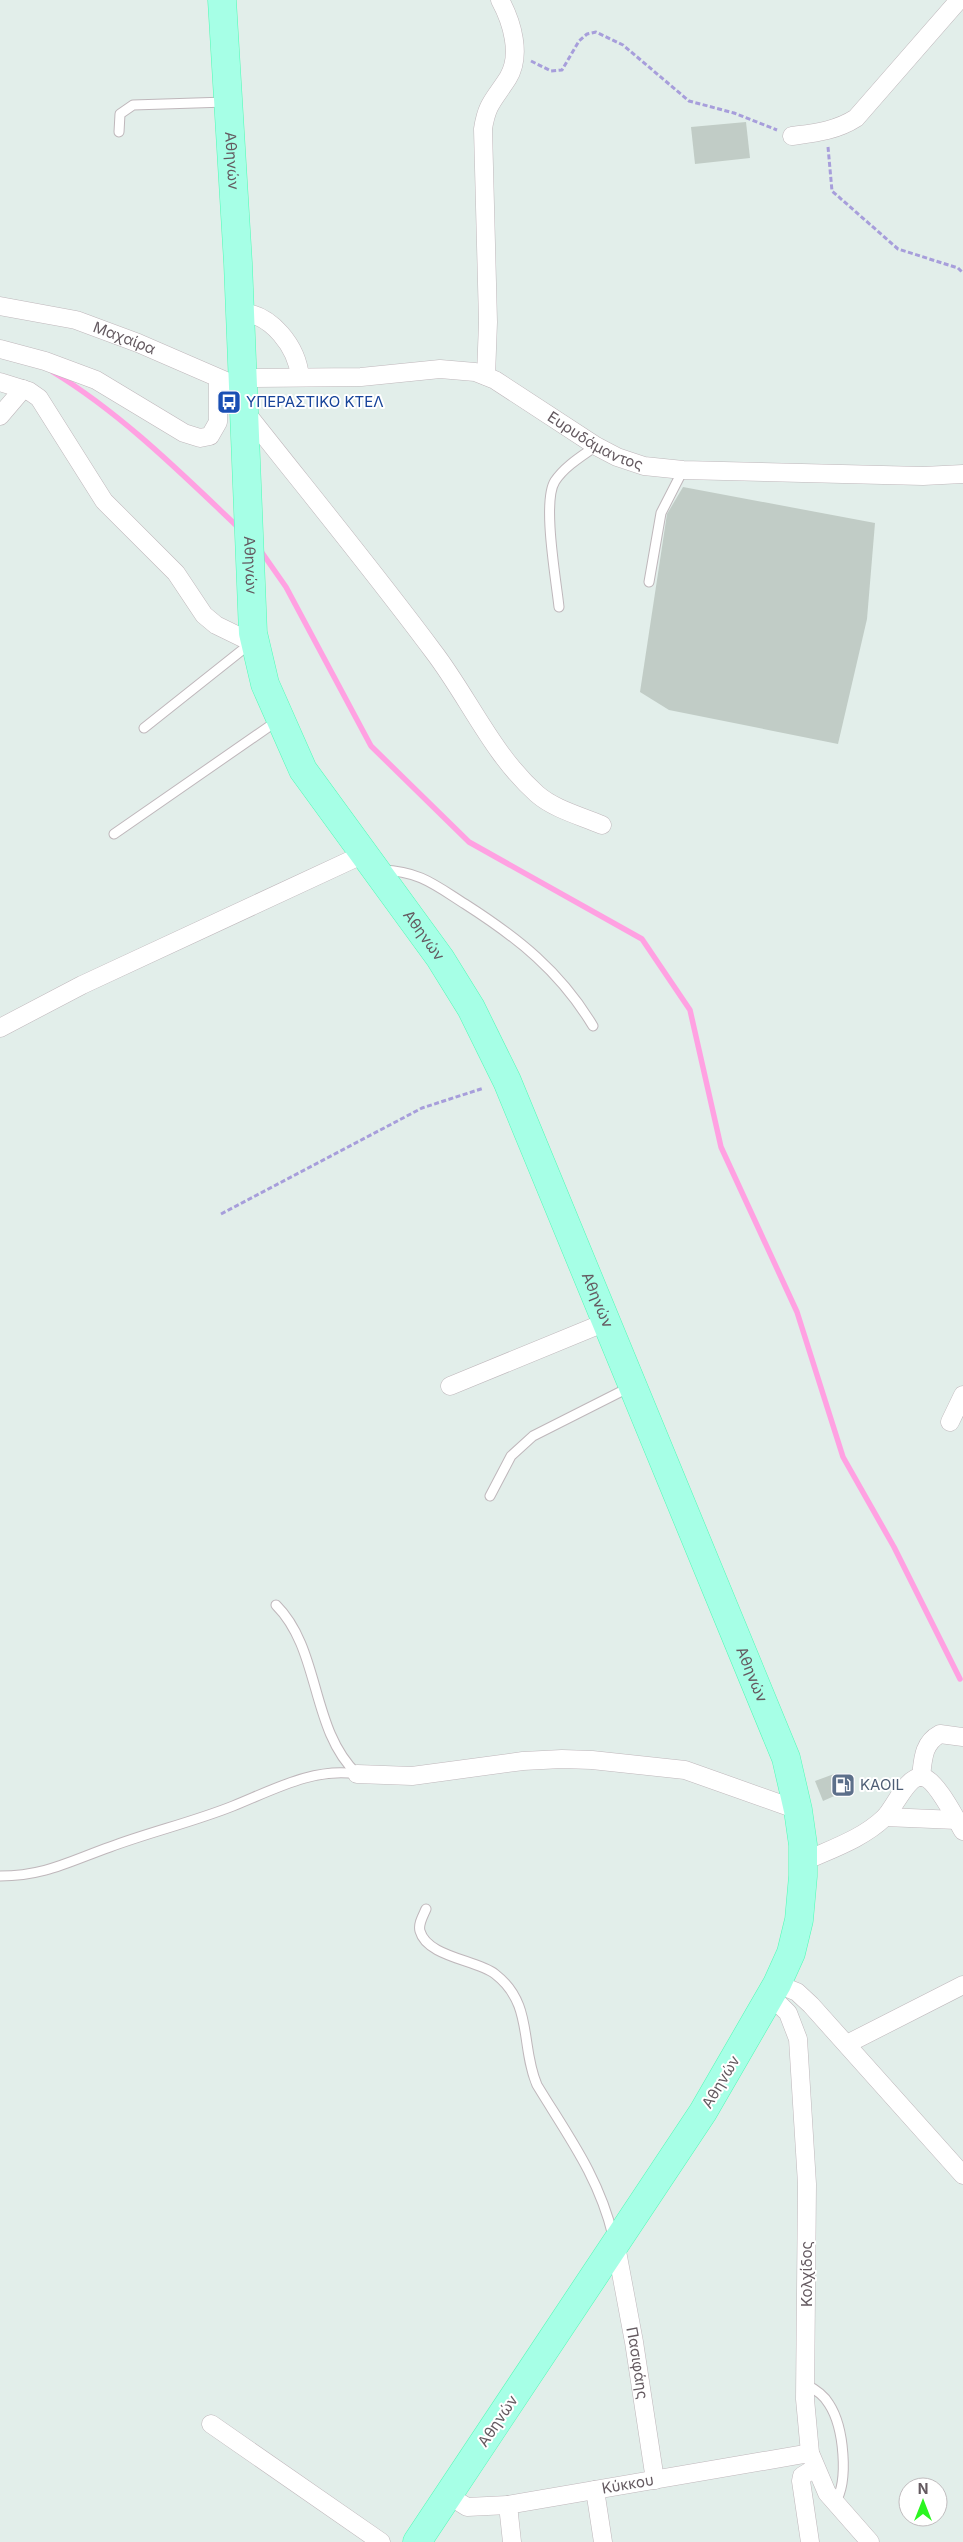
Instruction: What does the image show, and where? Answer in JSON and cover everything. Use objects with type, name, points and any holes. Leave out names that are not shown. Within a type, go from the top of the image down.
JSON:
[{"type":"main road","name":"Αθηνών","points":[[222,0],[230,102],[240,312],[237,388],[245,463],[253,640],[263,679],[303,770],[458,986],[507,1081],[786,1758],[798,1810],[804,1862],[799,1920],[791,1953],[774,1990],[703,2112],[616,2246],[417,2542]]},
{"type":"street","points":[[486,376],[488,322],[483,130],[486,109],[509,77],[515,52],[512,24],[500,0]]},
{"type":"street","points":[[792,136],[826,131],[845,125],[856,118],[959,0]]},
{"type":"street","name":"Μαχαίρα","points":[[0,306],[76,320],[138,343],[237,388]]},
{"type":"street","points":[[240,312],[261,316],[278,332],[295,357],[300,378]]},
{"type":"street","points":[[0,349],[45,360],[96,380],[184,433],[200,438],[210,436],[216,428],[237,388],[434,652],[512,768],[538,795],[553,804],[602,825]]},
{"type":"street","name":"Ευρυδάμαντος","points":[[237,388],[300,378],[361,378],[440,369],[464,370],[486,376],[596,446],[644,466],[683,470],[923,476],[963,474]]},
{"type":"street","points":[[0,382],[23,388],[34,394],[42,403],[104,501],[176,573],[204,615],[216,625],[253,640]]},
{"type":"street","points":[[0,416],[23,388]]},
{"type":"street","points":[[0,1028],[82,985],[370,862]]},
{"type":"street","points":[[450,1386],[606,1322]]},
{"type":"street","points":[[950,1422],[963,1394]]},
{"type":"street","points":[[921,1777],[924,1755],[929,1741],[940,1734],[963,1737]]},
{"type":"street","points":[[357,1774],[412,1776],[523,1761],[592,1760],[685,1770],[798,1810]]},
{"type":"street","points":[[804,1862],[854,1839],[885,1818],[908,1783],[921,1777]]},
{"type":"street","points":[[921,1777],[936,1788],[960,1825]]},
{"type":"street","points":[[885,1818],[960,1825]]},
{"type":"street","points":[[847,2044],[963,1985]]},
{"type":"street","points":[[774,1990],[803,1997],[963,2175]]},
{"type":"street","name":"Κολχίδος","points":[[774,1990],[788,2013],[798,2039],[806,2184],[805,2384],[813,2460],[826,2493],[870,2542]]},
{"type":"street","name":"Πασιφάης","points":[[616,2246],[634,2342],[655,2480]]},
{"type":"street","points":[[211,2424],[381,2542]]},
{"type":"street","points":[[810,2542],[801,2481],[802,2476],[813,2460]]},
{"type":"street","name":"Κύκκου","points":[[448,2495],[467,2507],[508,2505],[655,2480],[813,2460]]},
{"type":"street","points":[[596,2490],[603,2542]]},
{"type":"street","points":[[508,2505],[512,2542]]},
{"type":"lane","points":[[119,132],[120,114],[133,105],[230,102]]},
{"type":"lane","points":[[559,606],[549,518],[550,492],[555,481],[566,468],[596,446]]},
{"type":"lane","points":[[649,582],[661,513],[683,470]]},
{"type":"lane","points":[[144,728],[253,640]]},
{"type":"lane","points":[[114,834],[279,719]]},
{"type":"lane","points":[[370,862],[403,870],[426,879],[506,930],[564,984],[593,1026]]},
{"type":"lane","points":[[490,1496],[511,1456],[533,1436],[632,1385]]},
{"type":"lane","points":[[276,1605],[285,1614],[299,1641],[336,1748],[346,1764],[357,1774]]},
{"type":"lane","points":[[0,1876],[42,1872],[75,1862],[109,1847],[226,1809],[313,1775],[344,1772],[357,1774]]},
{"type":"lane","points":[[426,1909],[421,1921],[420,1931],[426,1942],[457,1959],[494,1973],[510,1988],[516,1998],[527,2030],[531,2071],[537,2085],[588,2166],[605,2204],[616,2246]]},
{"type":"lane","points":[[805,2384],[826,2399],[838,2424],[843,2483],[834,2503]]},
{"type":"path","points":[[515,52],[551,71],[562,70],[579,42],[587,34],[596,32],[623,45],[689,101],[734,112],[792,136]]},
{"type":"path","points":[[826,131],[832,191],[898,249],[958,268],[963,273]]},
{"type":"path","points":[[221,1214],[422,1108],[507,1081]]},
{"type":"building","points":[[746,122],[750,158],[695,164],[691,127]]},
{"type":"building","points":[[683,487],[875,523],[867,619],[838,744],[669,710],[640,692],[667,514]]},
{"type":"building","points":[[834,1774],[841,1793],[823,1801],[815,1781]]},
{"type":"waterway","points":[[53,372],[127,425],[239,528]]},
{"type":"waterway","points":[[258,547],[286,587],[371,746],[469,842],[642,939],[690,1010],[721,1147],[797,1312],[843,1457],[894,1547],[960,1679]]},
{"type":"place","name":"ΥΠΕΡΑΣΤΙΚΟ ΚΤΕΛ","points":[[229,402]]},
{"type":"place","name":"KAOIL","points":[[843,1785]]}]
